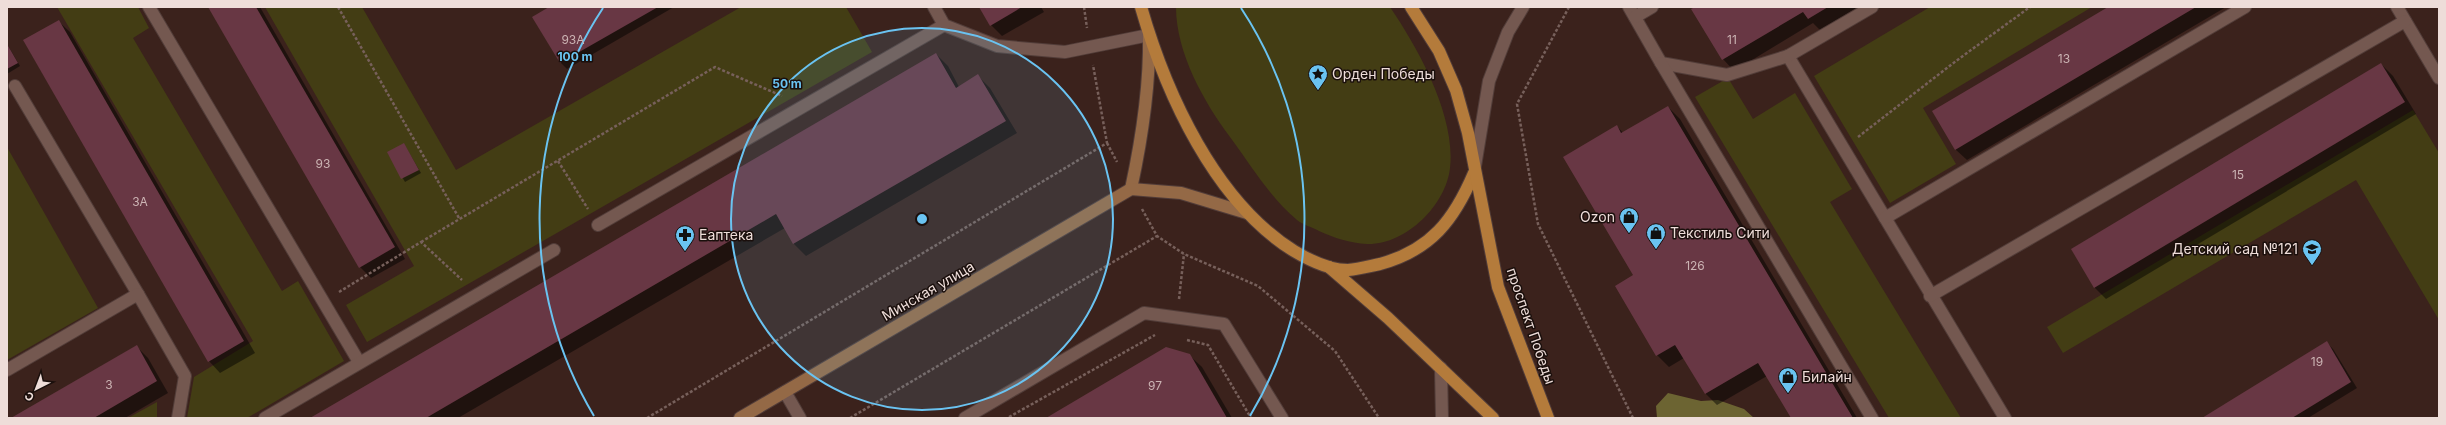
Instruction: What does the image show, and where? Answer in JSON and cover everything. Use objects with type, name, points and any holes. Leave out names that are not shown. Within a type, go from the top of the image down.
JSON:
[{"type":"main road","points":[[1141,7],[1149,35],[1166,81],[1192,132],[1220,176],[1247,213],[1281,243],[1304,257],[1328,267],[1347,270],[1365,268],[1407,256],[1425,244],[1456,210],[1474,173]]},
{"type":"main road","name":"проспект Победы","points":[[1411,7],[1438,51],[1456,90],[1468,133],[1474,173],[1498,287],[1548,418]]},
{"type":"main road","points":[[1149,35],[1150,75],[1141,143],[1131,189],[1181,193],[1247,213]]},
{"type":"main road","name":"Минская улица","points":[[740,418],[1131,189]]},
{"type":"main road","points":[[1328,267],[1388,318],[1493,418]]},
{"type":"street","points":[[149,7],[359,362]]},
{"type":"street","points":[[934,7],[944,25],[997,46],[1065,52],[1149,35]]},
{"type":"street","points":[[1474,173],[1489,81],[1508,32],[1523,7]]},
{"type":"street","points":[[1652,7],[1632,12],[1872,418]]},
{"type":"street","points":[[1661,63],[1727,75],[1788,56],[1872,7]]},
{"type":"street","points":[[1885,218],[2245,7]]},
{"type":"street","points":[[2397,7],[2439,78]]},
{"type":"street","points":[[1930,296],[2405,21]]},
{"type":"street","points":[[598,225],[944,25]]},
{"type":"street","points":[[1788,56],[1930,296],[2005,418]]},
{"type":"street","points":[[15,86],[185,376],[178,418]]},
{"type":"street","points":[[264,418],[554,250]]},
{"type":"street","points":[[7,370],[138,294]]},
{"type":"street","points":[[965,418],[1144,313],[1224,324],[1282,418]]},
{"type":"street","points":[[1441,368],[1442,418]]},
{"type":"street","points":[[785,392],[800,418]]},
{"type":"path","points":[[338,7],[459,218]]},
{"type":"path","points":[[1084,7],[1107,143],[1157,236],[1184,254],[1258,286],[1335,350],[1379,418]]},
{"type":"path","points":[[1569,7],[1517,104],[1538,224],[1633,418]]},
{"type":"path","points":[[1843,148],[2030,7]]},
{"type":"path","points":[[323,302],[459,218],[715,67],[805,106]]},
{"type":"path","points":[[647,418],[1107,143]]},
{"type":"path","points":[[558,160],[598,225]]},
{"type":"path","points":[[850,418],[1157,236]]},
{"type":"path","points":[[421,242],[477,294]]},
{"type":"path","points":[[1184,254],[1176,338],[1208,345],[1251,418]]},
{"type":"path","points":[[1007,418],[1157,334]]},
{"type":"shaded area","points":[[57,7],[138,7],[149,28],[133,38],[282,291],[298,281],[344,361],[247,418],[187,418],[194,377],[253,341]]},
{"type":"shaded area","points":[[265,7],[362,7],[456,170],[741,7],[846,7],[872,52],[367,342],[346,305],[414,266]]},
{"type":"shaded area","points":[[1176,7],[1390,7],[1412,42],[1433,83],[1447,127],[1450,148],[1450,168],[1447,182],[1441,196],[1432,209],[1422,220],[1409,230],[1396,238],[1382,243],[1354,243],[1325,234],[1297,220],[1278,202],[1261,181],[1220,123],[1201,93],[1186,59],[1181,42],[1177,24]]},
{"type":"shaded area","points":[[1930,7],[2092,7],[1923,108],[1956,164],[1890,203],[1814,76]]},
{"type":"shaded area","points":[[1728,78],[1753,119],[1795,93],[1852,189],[1830,202],[1961,418],[1889,418],[1695,97]]},
{"type":"shaded area","points":[[2413,110],[2439,153],[2439,320],[2356,180],[2063,353],[2047,327]]},
{"type":"shaded area","points":[[7,147],[98,308],[7,360]]},
{"type":"shaded area","points":[[1668,393],[1701,401],[1718,400],[1744,409],[1754,418],[1657,418],[1656,406]]},
{"type":"shaded area","points":[[157,402],[157,418],[128,418]]},
{"type":"building","points":[[208,7],[256,7],[395,247],[359,268]]},
{"type":"building","points":[[549,7],[658,7],[560,63],[532,17]]},
{"type":"building","points":[[979,7],[1022,7],[990,26]]},
{"type":"building","points":[[1695,7],[1828,7],[1808,19],[1803,12],[1722,60],[1691,9]]},
{"type":"building","points":[[2108,7],[2196,7],[1955,150],[1932,111]]},
{"type":"building","points":[[59,20],[244,341],[208,362],[23,40]]},
{"type":"building","points":[[7,44],[18,63],[7,69]]},
{"type":"building","points":[[936,53],[956,88],[978,74],[1006,121],[793,244],[776,214],[426,418],[310,418]]},
{"type":"building","points":[[2381,63],[2405,102],[2094,288],[2071,249]]},
{"type":"building","points":[[1668,106],[1853,418],[1791,418],[1758,363],[1705,394],[1675,345],[1656,356],[1615,286],[1633,275],[1563,157],[1617,125],[1621,133]]},
{"type":"building","points":[[404,143],[419,170],[401,179],[387,152]]},
{"type":"building","points":[[2327,341],[2351,382],[2292,418],[2202,418]]},
{"type":"building","points":[[137,345],[157,381],[94,418],[11,418]]},
{"type":"building","points":[[1166,347],[1190,354],[1227,418],[1046,418]]},
{"type":"place","name":"Орден Победы","points":[[1318,91]]},
{"type":"place","name":"Ozon","points":[[1629,234]]},
{"type":"place","name":"Текстиль Сити","points":[[1656,250]]},
{"type":"place","name":"Еаптека","points":[[685,252]]},
{"type":"place","name":"Детский сад №121","points":[[2312,266]]},
{"type":"place","name":"Билайн","points":[[1788,394]]}]
